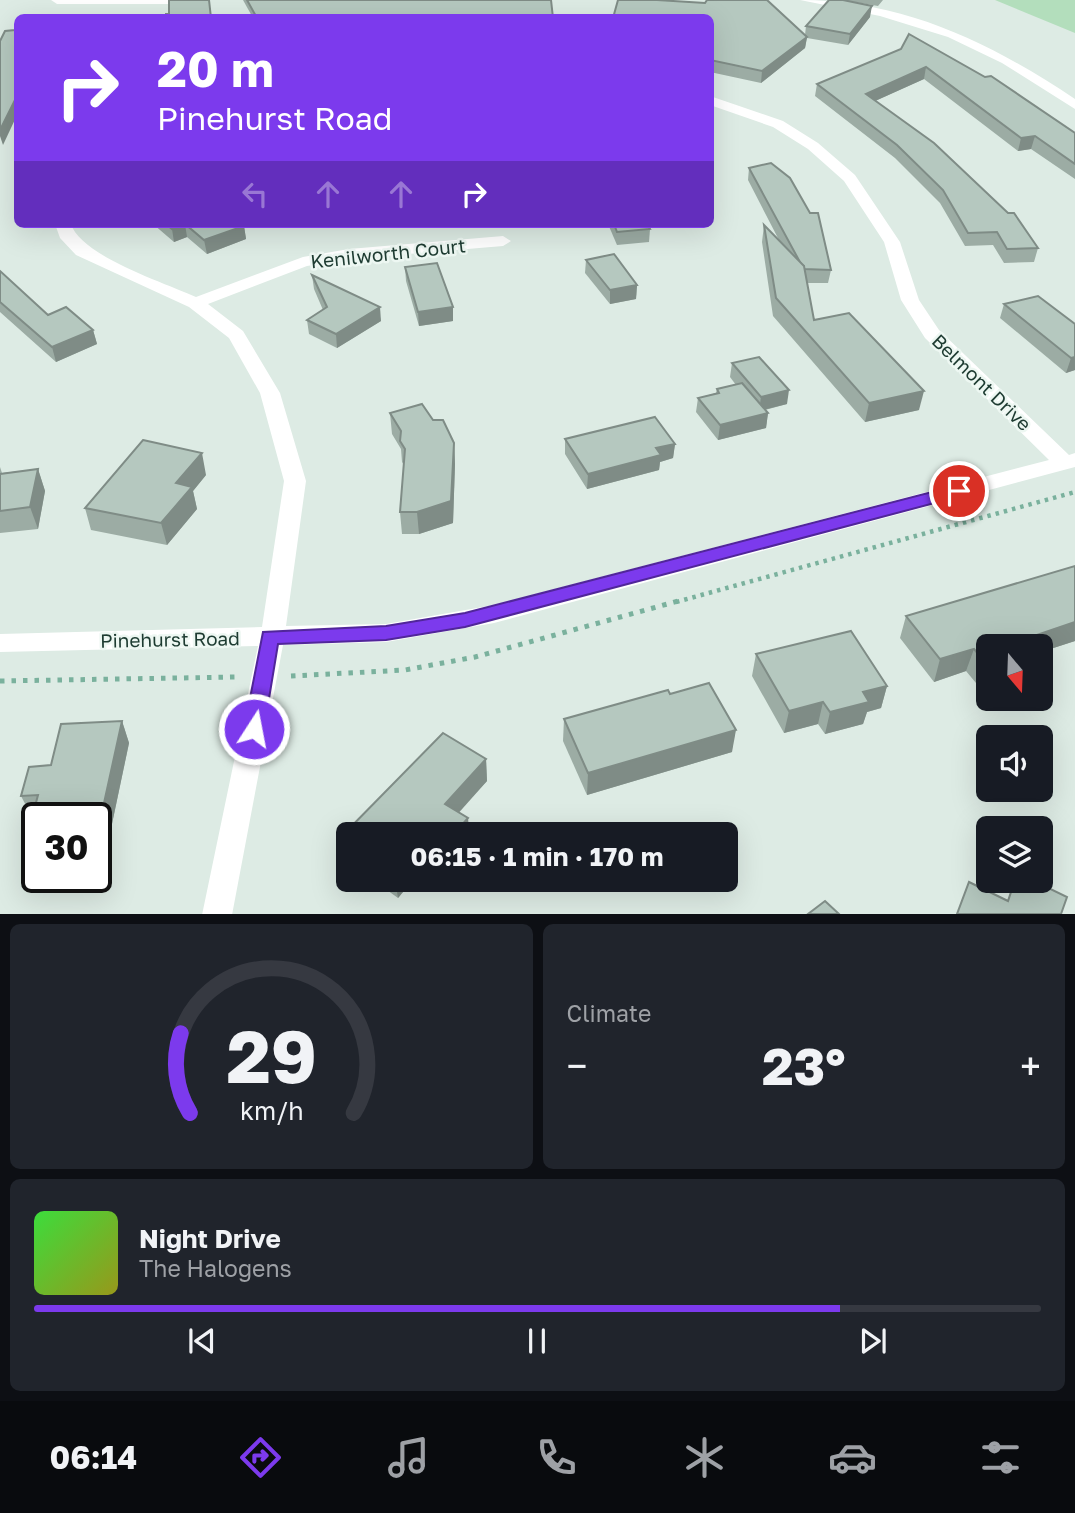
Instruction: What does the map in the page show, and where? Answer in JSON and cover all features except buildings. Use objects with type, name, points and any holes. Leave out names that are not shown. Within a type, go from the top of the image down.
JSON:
[{"type":"street","points":[[57,0],[171,0]]},
{"type":"street","points":[[806,0],[883,13],[961,37],[999,55],[1075,105]]},
{"type":"street","points":[[123,14],[128,2]]},
{"type":"street","name":"Belmont Drive","points":[[714,101],[778,124],[813,146],[850,178],[892,242],[911,300],[932,334],[1070,461]]},
{"type":"street","points":[[64,228],[66,234],[82,251],[195,303],[236,335],[270,393],[295,481],[282,587],[269,637],[217,914]]},
{"type":"street","name":"Kenilworth Court","points":[[195,303],[303,262],[349,254],[503,241]]},
{"type":"street","name":"Pinehurst Road","points":[[0,643],[386,633],[494,614],[1070,461]]},
{"type":"path","points":[[295,676],[405,670],[475,657],[1075,492]]},
{"type":"path","points":[[0,681],[229,677]]},
{"type":"green space","points":[[995,0],[1075,0],[1075,33]]},
{"type":"route","points":[[254,729],[269,637],[386,633],[494,614],[959,491]]}]
